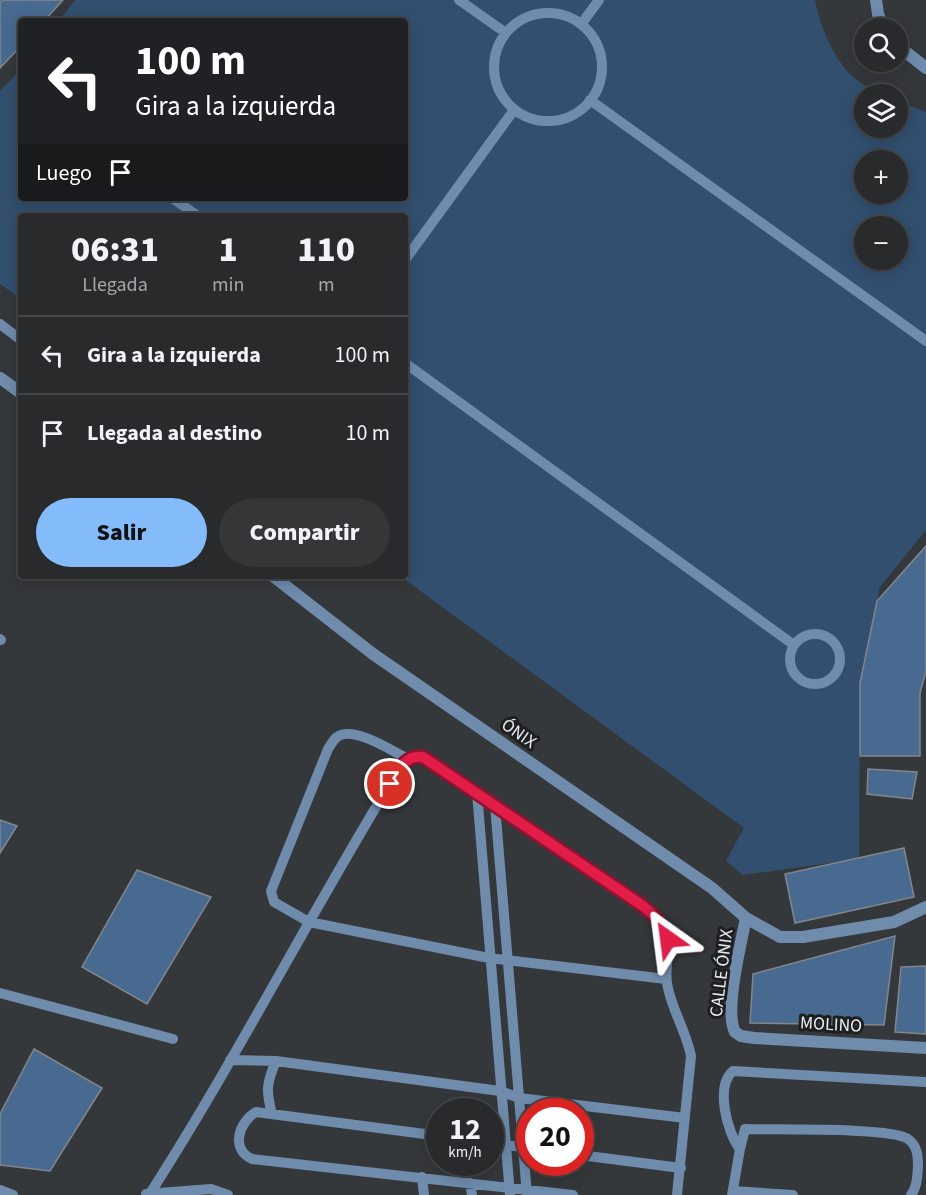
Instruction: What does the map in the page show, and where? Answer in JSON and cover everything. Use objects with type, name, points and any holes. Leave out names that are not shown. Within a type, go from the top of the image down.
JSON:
[{"type":"street","points":[[876,0],[880,18]]},
{"type":"street","points":[[908,54],[926,68]]},
{"type":"street","points":[[0,378],[18,391]]},
{"type":"street","name":"ÓNIX","points":[[277,579],[373,654],[712,888],[746,918],[780,937],[803,937],[894,922],[926,907]]},
{"type":"street","name":"CALLE ÓNIX","points":[[735,1032],[731,1017],[746,918]]},
{"type":"street","name":"MOLINO","points":[[735,1032],[741,1036],[754,1038],[926,1048]]},
{"type":"lane","points":[[459,0],[506,33]]},
{"type":"lane","points":[[582,23],[599,0]]},
{"type":"lane","points":[[535,13],[560,13],[582,23],[597,43],[603,66],[598,90],[582,110],[560,121],[536,121],[514,110],[498,91],[493,67],[498,43],[513,24],[535,13]]},
{"type":"lane","points":[[590,100],[926,341]]},
{"type":"lane","points":[[408,256],[514,110]]},
{"type":"lane","points":[[176,201],[194,213]]},
{"type":"lane","points":[[0,324],[18,338]]},
{"type":"lane","points":[[408,365],[794,645]]},
{"type":"lane","points":[[806,634],[823,634],[836,642],[842,658],[837,673],[825,683],[808,684],[795,675],[789,660],[794,645],[806,634]]},
{"type":"lane","points":[[408,759],[363,736],[349,733],[337,737],[328,749],[271,891],[274,902],[309,922],[489,958],[666,979]]},
{"type":"lane","points":[[147,1194],[230,1059],[353,843],[402,764],[408,759],[423,757],[607,880],[655,916],[664,928],[668,939],[666,979],[671,1003],[688,1040],[691,1056],[677,1195]]},
{"type":"lane","points":[[477,792],[501,1098]]},
{"type":"lane","points":[[230,1059],[276,1061],[500,1091],[519,1098],[495,805]]},
{"type":"lane","points":[[483,864],[500,866]]},
{"type":"lane","points":[[485,910],[504,913]]},
{"type":"lane","points":[[0,993],[173,1039]]},
{"type":"lane","points":[[493,1002],[511,1005]]},
{"type":"lane","points":[[497,1044],[514,1046]]},
{"type":"lane","points":[[272,1114],[266,1092],[268,1078],[276,1061]]},
{"type":"lane","points":[[737,1146],[723,1109],[727,1077],[733,1071],[926,1082]]},
{"type":"lane","points":[[594,1107],[685,1118]]},
{"type":"lane","points":[[426,1134],[256,1112],[246,1120],[240,1130],[238,1140],[241,1150],[252,1159],[422,1177],[509,1191],[573,1195]]},
{"type":"lane","points":[[793,1195],[733,1193],[737,1146],[746,1129],[880,1132],[898,1134],[908,1138],[922,1159],[917,1184],[911,1195]]},
{"type":"lane","points":[[509,1191],[504,1145],[516,1147]]},
{"type":"lane","points":[[594,1157],[681,1168]]},
{"type":"lane","points":[[527,1176],[527,1192]]},
{"type":"lane","points":[[422,1177],[424,1195]]},
{"type":"lane","points":[[470,1183],[472,1195]]},
{"type":"lane","points":[[147,1194],[198,1192],[211,1189],[228,1195]]},
{"type":"lane","points":[[0,1190],[13,1195]]},
{"type":"shaded area","points":[[75,0],[815,0],[820,20],[833,51],[845,69],[863,84],[854,84],[854,138],[908,138],[908,105],[926,112],[926,530],[880,587],[860,683],[859,859],[743,875],[726,861],[744,828],[404,579],[408,579],[408,213],[18,213],[18,297],[0,284],[0,91],[18,72],[18,201],[408,201],[408,18],[61,18]]},
{"type":"building","points":[[2,0],[63,0],[47,18],[18,18],[18,49],[0,68],[0,2]]},
{"type":"building","points":[[926,546],[926,671],[920,693],[920,756],[860,756],[860,683],[877,601]]},
{"type":"building","points":[[868,769],[917,772],[912,799],[867,794]]},
{"type":"building","points":[[0,820],[17,826],[0,853]]},
{"type":"building","points":[[904,848],[914,897],[795,923],[785,874]]},
{"type":"building","points":[[137,870],[211,897],[147,1004],[82,967]]},
{"type":"building","points":[[895,936],[884,1025],[750,1023],[753,974]]},
{"type":"building","points":[[926,966],[926,1034],[895,1032],[901,967]]},
{"type":"building","points":[[34,1049],[102,1088],[50,1171],[0,1165],[0,1114]]},
{"type":"route","points":[[390,784],[402,764],[408,759],[423,757],[643,906],[655,916],[664,928],[668,939]]}]
